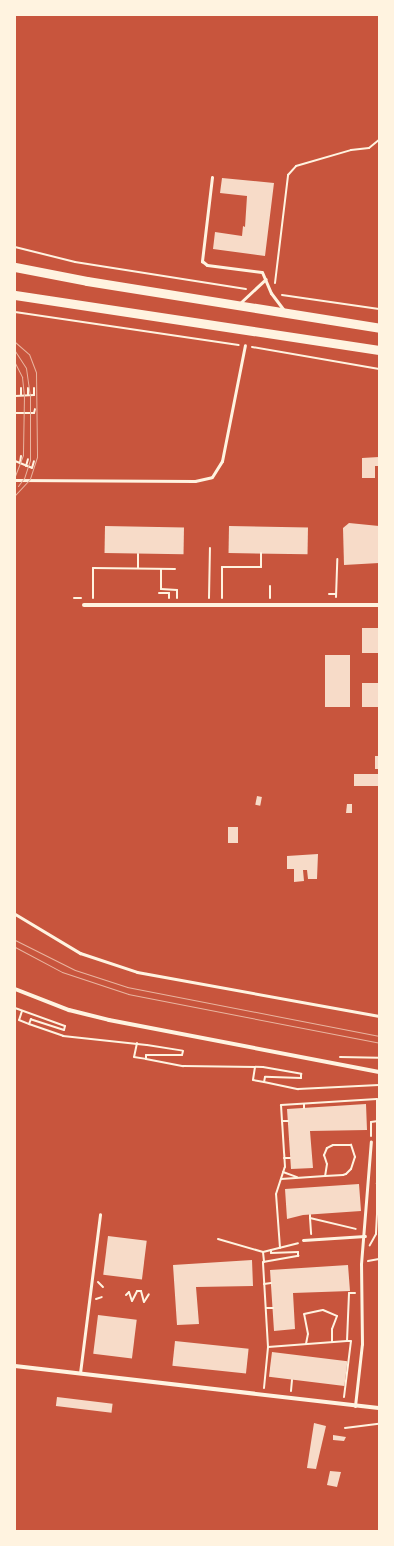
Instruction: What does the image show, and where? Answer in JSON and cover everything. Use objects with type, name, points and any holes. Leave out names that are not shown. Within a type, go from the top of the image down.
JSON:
[{"type":"main road","points":[[15,267],[87,281],[379,328]]},
{"type":"main road","points":[[15,295],[379,350]]},
{"type":"street","points":[[84,605],[379,605]]},
{"type":"street","points":[[15,989],[63,1008],[109,1020],[379,1072]]},
{"type":"street","points":[[15,1366],[379,1408]]},
{"type":"lane","points":[[212,177],[202,261],[208,265],[261,272],[266,279],[276,302],[287,313]]},
{"type":"lane","points":[[236,305],[247,299],[266,279]]},
{"type":"lane","points":[[16,480],[192,481],[212,477],[222,461],[245,346]]},
{"type":"lane","points":[[15,914],[80,953],[124,968],[157,977],[379,1016]]},
{"type":"lane","points":[[355,1406],[362,1344],[361,1262],[365,1236],[371,1141]]},
{"type":"lane","points":[[80,1373],[100,1214]]},
{"type":"lane","points":[[303,1240],[365,1236]]},
{"type":"path","points":[[275,286],[288,175],[296,166],[350,150],[369,148],[379,140]]},
{"type":"path","points":[[15,248],[75,262],[249,290]]},
{"type":"path","points":[[280,295],[379,309]]},
{"type":"path","points":[[15,312],[245,346],[379,369]]},
{"type":"path","points":[[21,388],[21,395]]},
{"type":"path","points":[[28,388],[28,395]]},
{"type":"path","points":[[15,396],[34,395],[34,388]]},
{"type":"path","points":[[15,413],[34,413],[35,409]]},
{"type":"path","points":[[20,463],[21,456]]},
{"type":"path","points":[[26,466],[28,459]]},
{"type":"path","points":[[15,461],[32,468],[34,462]]},
{"type":"path","points":[[209,598],[210,548]]},
{"type":"path","points":[[222,598],[222,567],[261,567],[261,553]]},
{"type":"path","points":[[138,554],[138,568]]},
{"type":"path","points":[[336,598],[337,559]]},
{"type":"path","points":[[93,598],[93,568],[175,568]]},
{"type":"path","points":[[161,568],[161,589],[177,590],[177,598]]},
{"type":"path","points":[[270,586],[270,598]]},
{"type":"path","points":[[159,592],[169,593],[169,598]]},
{"type":"path","points":[[329,594],[336,594]]},
{"type":"path","points":[[15,1008],[65,1026],[64,1030],[31,1019],[29,1024]]},
{"type":"path","points":[[22,1010],[19,1020],[63,1036],[137,1044],[183,1051],[182,1055],[146,1055],[146,1059]]},
{"type":"path","points":[[137,1044],[134,1057],[183,1066],[255,1067],[301,1074],[301,1078],[265,1077],[264,1082]]},
{"type":"path","points":[[337,1057],[379,1058]]},
{"type":"path","points":[[255,1067],[253,1080],[298,1089],[379,1085]]},
{"type":"path","points":[[280,1248],[276,1194],[283,1172],[284,1158],[281,1105],[377,1099],[379,1155],[377,1184],[378,1212],[376,1234],[370,1246]]},
{"type":"path","points":[[282,1121],[288,1121]]},
{"type":"path","points":[[371,1141],[371,1122],[378,1121]]},
{"type":"path","points":[[281,1179],[325,1176],[345,1174],[350,1171],[355,1154],[351,1146],[332,1145],[327,1148],[324,1155],[327,1164],[325,1176]]},
{"type":"path","points":[[284,1158],[290,1158]]},
{"type":"path","points":[[283,1172],[299,1178]]},
{"type":"path","points":[[377,1184],[379,1180]]},
{"type":"path","points":[[378,1212],[379,1218]]},
{"type":"path","points":[[310,1218],[311,1234]]},
{"type":"path","points":[[264,1262],[298,1256],[298,1252],[271,1253],[271,1250]]},
{"type":"path","points":[[263,1252],[268,1347],[264,1388]]},
{"type":"path","points":[[368,1260],[369,1253]]},
{"type":"path","points":[[361,1262],[379,1259]]},
{"type":"path","points":[[264,1284],[271,1283]]},
{"type":"path","points":[[343,1398],[351,1341],[348,1341],[349,1293],[356,1293],[356,1288]]},
{"type":"path","points":[[126,1294],[129,1292],[132,1300],[136,1291],[141,1291],[144,1302],[149,1294]]},
{"type":"path","points":[[266,1308],[273,1308]]},
{"type":"path","points":[[306,1344],[308,1334],[304,1314],[323,1310],[337,1316],[332,1331],[332,1342]]},
{"type":"path","points":[[268,1347],[348,1341]]},
{"type":"path","points":[[291,1391],[292,1380]]},
{"type":"path","points":[[345,1428],[379,1424]]},
{"type":"building","points":[[222,178],[274,183],[265,256],[213,249],[215,232],[242,236],[243,226],[245,227],[247,196],[220,193]]},
{"type":"building","points":[[379,457],[379,466],[375,466],[375,478],[362,478],[362,458]]},
{"type":"building","points":[[349,523],[379,526],[379,563],[344,565],[343,528]]},
{"type":"building","points":[[105,526],[184,527],[184,554],[105,553]]},
{"type":"building","points":[[229,526],[308,527],[308,554],[229,553]]},
{"type":"building","points":[[362,628],[379,628],[379,653],[362,653]]},
{"type":"building","points":[[325,655],[350,655],[350,707],[325,707]]},
{"type":"building","points":[[362,683],[379,683],[379,707],[362,707]]},
{"type":"building","points":[[375,756],[379,756],[379,769],[375,769]]},
{"type":"building","points":[[354,774],[379,774],[379,786],[354,786]]},
{"type":"building","points":[[257,796],[262,797],[260,806],[255,805]]},
{"type":"building","points":[[347,804],[352,804],[352,813],[346,813]]},
{"type":"building","points":[[228,827],[238,827],[238,843],[228,843]]},
{"type":"building","points":[[318,854],[317,879],[308,879],[307,870],[303,870],[304,881],[294,882],[294,869],[287,869],[287,856]]},
{"type":"building","points":[[366,1104],[367,1130],[310,1131],[313,1168],[291,1169],[287,1109]]},
{"type":"building","points":[[359,1184],[361,1211],[303,1215],[287,1219],[285,1189]]},
{"type":"building","points":[[108,1236],[147,1241],[142,1279],[103,1275]]},
{"type":"building","points":[[252,1260],[253,1286],[196,1287],[199,1324],[177,1325],[173,1265]]},
{"type":"building","points":[[348,1265],[350,1291],[293,1293],[295,1329],[274,1331],[270,1270]]},
{"type":"building","points":[[98,1315],[137,1320],[132,1358],[93,1354]]},
{"type":"building","points":[[175,1341],[249,1349],[246,1374],[172,1366]]},
{"type":"building","points":[[272,1352],[347,1361],[344,1386],[269,1377]]},
{"type":"building","points":[[57,1397],[113,1404],[111,1413],[56,1406]]},
{"type":"building","points":[[314,1423],[326,1426],[316,1469],[307,1468]]},
{"type":"building","points":[[333,1435],[346,1437],[344,1441],[333,1440]]},
{"type":"building","points":[[330,1471],[341,1472],[337,1487],[327,1485]]},
{"type":"tram line","points":[[15,342],[29,354],[36,372],[37,457],[30,479],[15,495]]},
{"type":"tram line","points":[[15,351],[26,368],[30,395],[30,460],[24,478],[18,486]]},
{"type":"tram line","points":[[15,363],[22,377],[24,395],[23,455],[15,476]]},
{"type":"tram line","points":[[15,940],[75,970],[127,987],[379,1036]]},
{"type":"tram line","points":[[15,947],[62,972],[128,994],[379,1043]]}]
